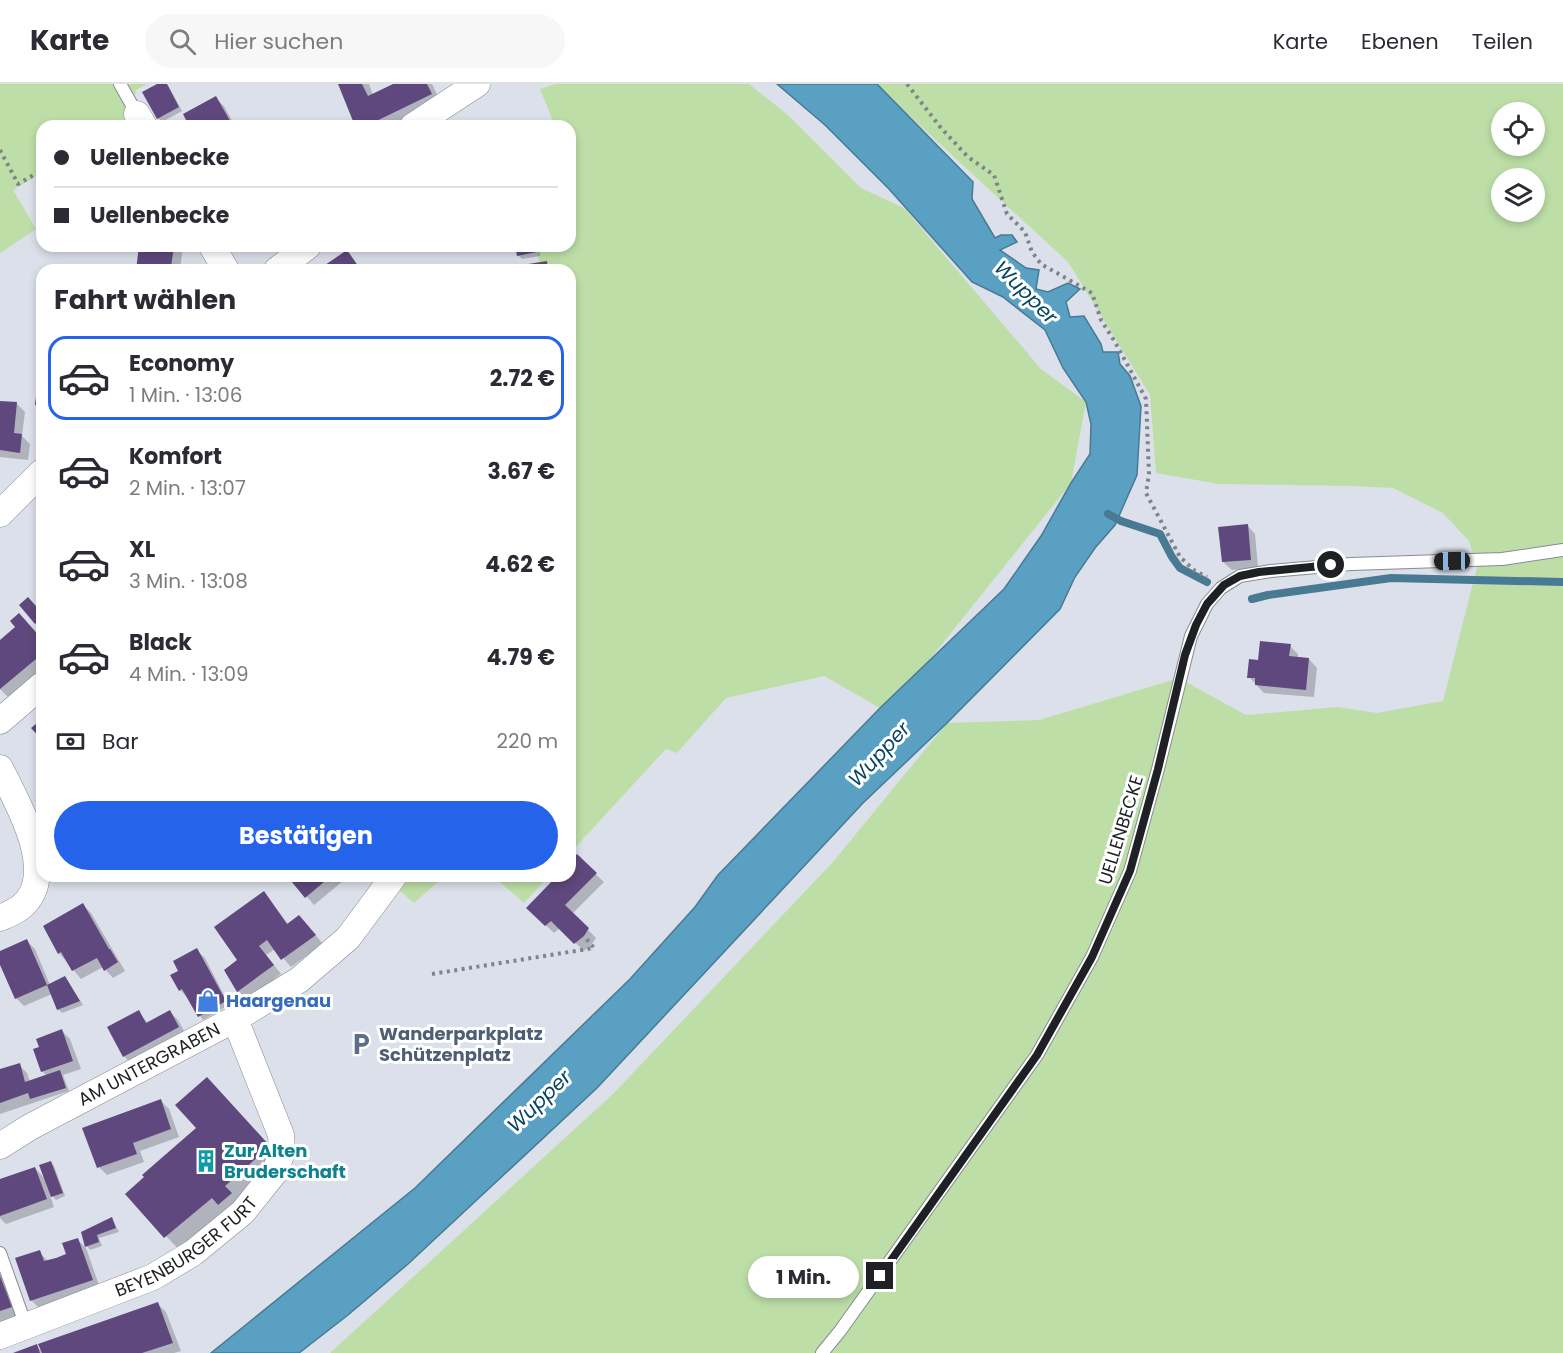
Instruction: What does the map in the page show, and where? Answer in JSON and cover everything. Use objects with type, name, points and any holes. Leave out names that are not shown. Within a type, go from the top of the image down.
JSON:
[{"type":"street","points":[[422,120],[477,84]]},
{"type":"street","points":[[285,264],[300,252]]},
{"type":"street","points":[[0,514],[36,478]]},
{"type":"street","points":[[0,721],[36,690]]},
{"type":"street","points":[[0,768],[20,808],[36,855]]},
{"type":"street","points":[[0,918],[25,904],[32,895],[37,882]]},
{"type":"street","name":"AM UNTERGRABEN","points":[[0,1146],[30,1127],[235,1018],[299,980],[348,938],[390,882]]},
{"type":"street","name":"BEYENBURGER FURT","points":[[0,1336],[153,1277],[193,1253],[243,1212],[275,1172],[282,1152],[281,1135],[235,1018]]},
{"type":"lane","points":[[120,84],[141,120]]},
{"type":"lane","name":"UELLENBECKE","points":[[822,1353],[1037,1055],[1092,957],[1130,871],[1191,636],[1207,604],[1224,585],[1240,576],[1271,571],[1351,564],[1503,559],[1563,550]]},
{"type":"lane","points":[[0,1253],[26,1326]]},
{"type":"path","points":[[907,84],[941,128],[968,157],[994,175],[1007,214],[1025,232],[1032,252],[1041,264],[1092,293],[1101,320],[1146,399],[1149,474],[1146,493],[1180,557],[1195,572],[1224,585]]},
{"type":"path","points":[[0,150],[18,184],[36,174]]},
{"type":"path","points":[[432,974],[594,948],[584,936]]},
{"type":"green space","points":[[0,84],[147,84],[136,90],[130,120],[36,120],[36,177],[13,190],[36,229],[0,253]]},
{"type":"green space","points":[[555,84],[749,84],[788,115],[861,188],[904,208],[1041,369],[1086,402],[1071,483],[930,659],[880,708],[824,676],[726,698],[677,753],[666,749],[576,846],[576,264],[540,264],[537,252],[576,252],[576,120],[553,120],[540,89]]},
{"type":"green space","points":[[875,84],[1563,84],[1563,1353],[330,1353],[613,1094],[832,863],[947,723],[1039,720],[1179,678],[1246,715],[1338,707],[1377,713],[1443,701],[1477,567],[1469,541],[1443,513],[1393,488],[1219,484],[1156,473],[1150,395],[1068,262]]},
{"type":"green space","points":[[404,882],[438,882],[414,903],[400,891]]},
{"type":"green space","points":[[500,882],[543,882],[524,903]]},
{"type":"water","name":"Wupper","points":[[777,84],[877,84],[973,182],[972,199],[995,238],[1001,235],[1012,235],[1017,242],[1000,250],[1026,268],[1039,270],[1036,289],[1048,292],[1068,283],[1080,289],[1066,302],[1070,317],[1084,316],[1101,344],[1103,352],[1118,352],[1120,364],[1130,376],[1141,406],[1137,475],[1115,525],[1095,548],[1075,577],[1060,609],[947,723],[863,803],[597,1088],[408,1264],[299,1353],[211,1353],[415,1188],[630,979],[695,907],[718,875],[880,708],[1004,589],[1041,536],[1090,454],[1091,424],[1086,402],[1063,368],[1045,330],[1003,297],[972,282],[889,189],[825,125]]},
{"type":"building","points":[[157,84],[167,84],[179,107],[157,119],[142,92]]},
{"type":"building","points":[[338,84],[362,84],[368,96],[393,84],[427,84],[432,94],[378,120],[353,120]]},
{"type":"building","points":[[216,96],[230,120],[186,120],[183,114]]},
{"type":"building","points":[[138,252],[173,252],[171,264],[137,264]]},
{"type":"building","points":[[344,252],[348,252],[357,264],[326,264]]},
{"type":"building","points":[[516,252],[537,252],[517,256]]},
{"type":"building","points":[[547,261],[547,264],[528,264]]},
{"type":"building","points":[[0,401],[17,402],[14,433],[22,434],[20,453],[0,450]]},
{"type":"building","points":[[1248,524],[1251,560],[1222,562],[1218,527]]},
{"type":"building","points":[[28,597],[36,606],[35,624],[19,605]]},
{"type":"building","points":[[19,613],[36,632],[36,659],[0,689],[0,640],[15,627],[10,621]]},
{"type":"building","points":[[1260,641],[1291,644],[1289,656],[1309,658],[1306,690],[1255,685],[1255,678],[1247,678],[1249,659],[1258,660]]},
{"type":"building","points":[[36,724],[36,733],[31,728]]},
{"type":"building","points":[[576,855],[597,873],[565,905],[589,928],[584,936],[574,944],[551,921],[545,926],[526,908],[551,882],[576,882]]},
{"type":"building","points":[[292,882],[324,882],[305,898]]},
{"type":"building","points":[[264,891],[287,924],[299,915],[316,935],[281,960],[267,940],[259,946],[274,965],[237,992],[224,970],[237,960],[214,927]]},
{"type":"building","points":[[83,903],[118,962],[104,971],[97,958],[72,971],[61,952],[58,954],[43,926]]},
{"type":"building","points":[[27,939],[47,985],[15,999],[0,965],[0,951]]},
{"type":"building","points":[[197,948],[226,1001],[198,1017],[182,989],[179,991],[170,975],[178,971],[173,961]]},
{"type":"building","points":[[65,976],[80,1001],[57,1010],[47,985]]},
{"type":"building","points":[[139,1010],[146,1023],[170,1010],[179,1027],[123,1057],[107,1027]]},
{"type":"building","points":[[62,1029],[73,1061],[41,1072],[33,1049],[39,1047],[36,1039]]},
{"type":"building","points":[[20,1063],[25,1082],[60,1070],[66,1088],[30,1099],[28,1093],[0,1103],[0,1069]]},
{"type":"building","name":"Zur Alten Bruderschaft","points":[[207,1077],[270,1146],[225,1186],[232,1193],[218,1205],[212,1198],[164,1238],[125,1194],[144,1177],[142,1175],[196,1128],[175,1105]]},
{"type":"building","points":[[161,1099],[171,1129],[133,1143],[137,1154],[97,1168],[82,1128]]},
{"type":"building","points":[[51,1161],[63,1193],[51,1197],[39,1165]]},
{"type":"building","points":[[35,1167],[47,1199],[0,1216],[0,1179]]},
{"type":"building","points":[[112,1217],[116,1228],[97,1235],[99,1242],[85,1247],[81,1232]]},
{"type":"building","points":[[78,1238],[93,1280],[30,1301],[15,1258],[40,1250],[44,1261],[56,1258],[66,1254],[62,1243]]},
{"type":"building","points":[[0,1276],[12,1307],[0,1311]]},
{"type":"building","points":[[158,1302],[173,1343],[142,1353],[42,1353],[38,1344]]},
{"type":"building","points":[[37,1344],[40,1353],[13,1353]]},
{"type":"waterway","name":"UELLENBECKE","points":[[1108,514],[1121,521],[1160,534],[1180,568],[1207,582]]},
{"type":"waterway","name":"UELLENBECKE","points":[[1252,599],[1391,578],[1563,582]]},
{"type":"place","name":"Haargenau","points":[[208,1001]]},
{"type":"place","name":"Wanderparkplatz Schützenplatz","points":[[361,1044]]},
{"type":"place","name":"Zur Alten Bruderschaft","points":[[206,1161]]},
{"type":"route","points":[[880,1276],[1037,1055],[1092,957],[1130,871],[1158,769],[1185,655],[1191,636],[1207,604],[1224,585],[1240,576],[1331,565]]}]
